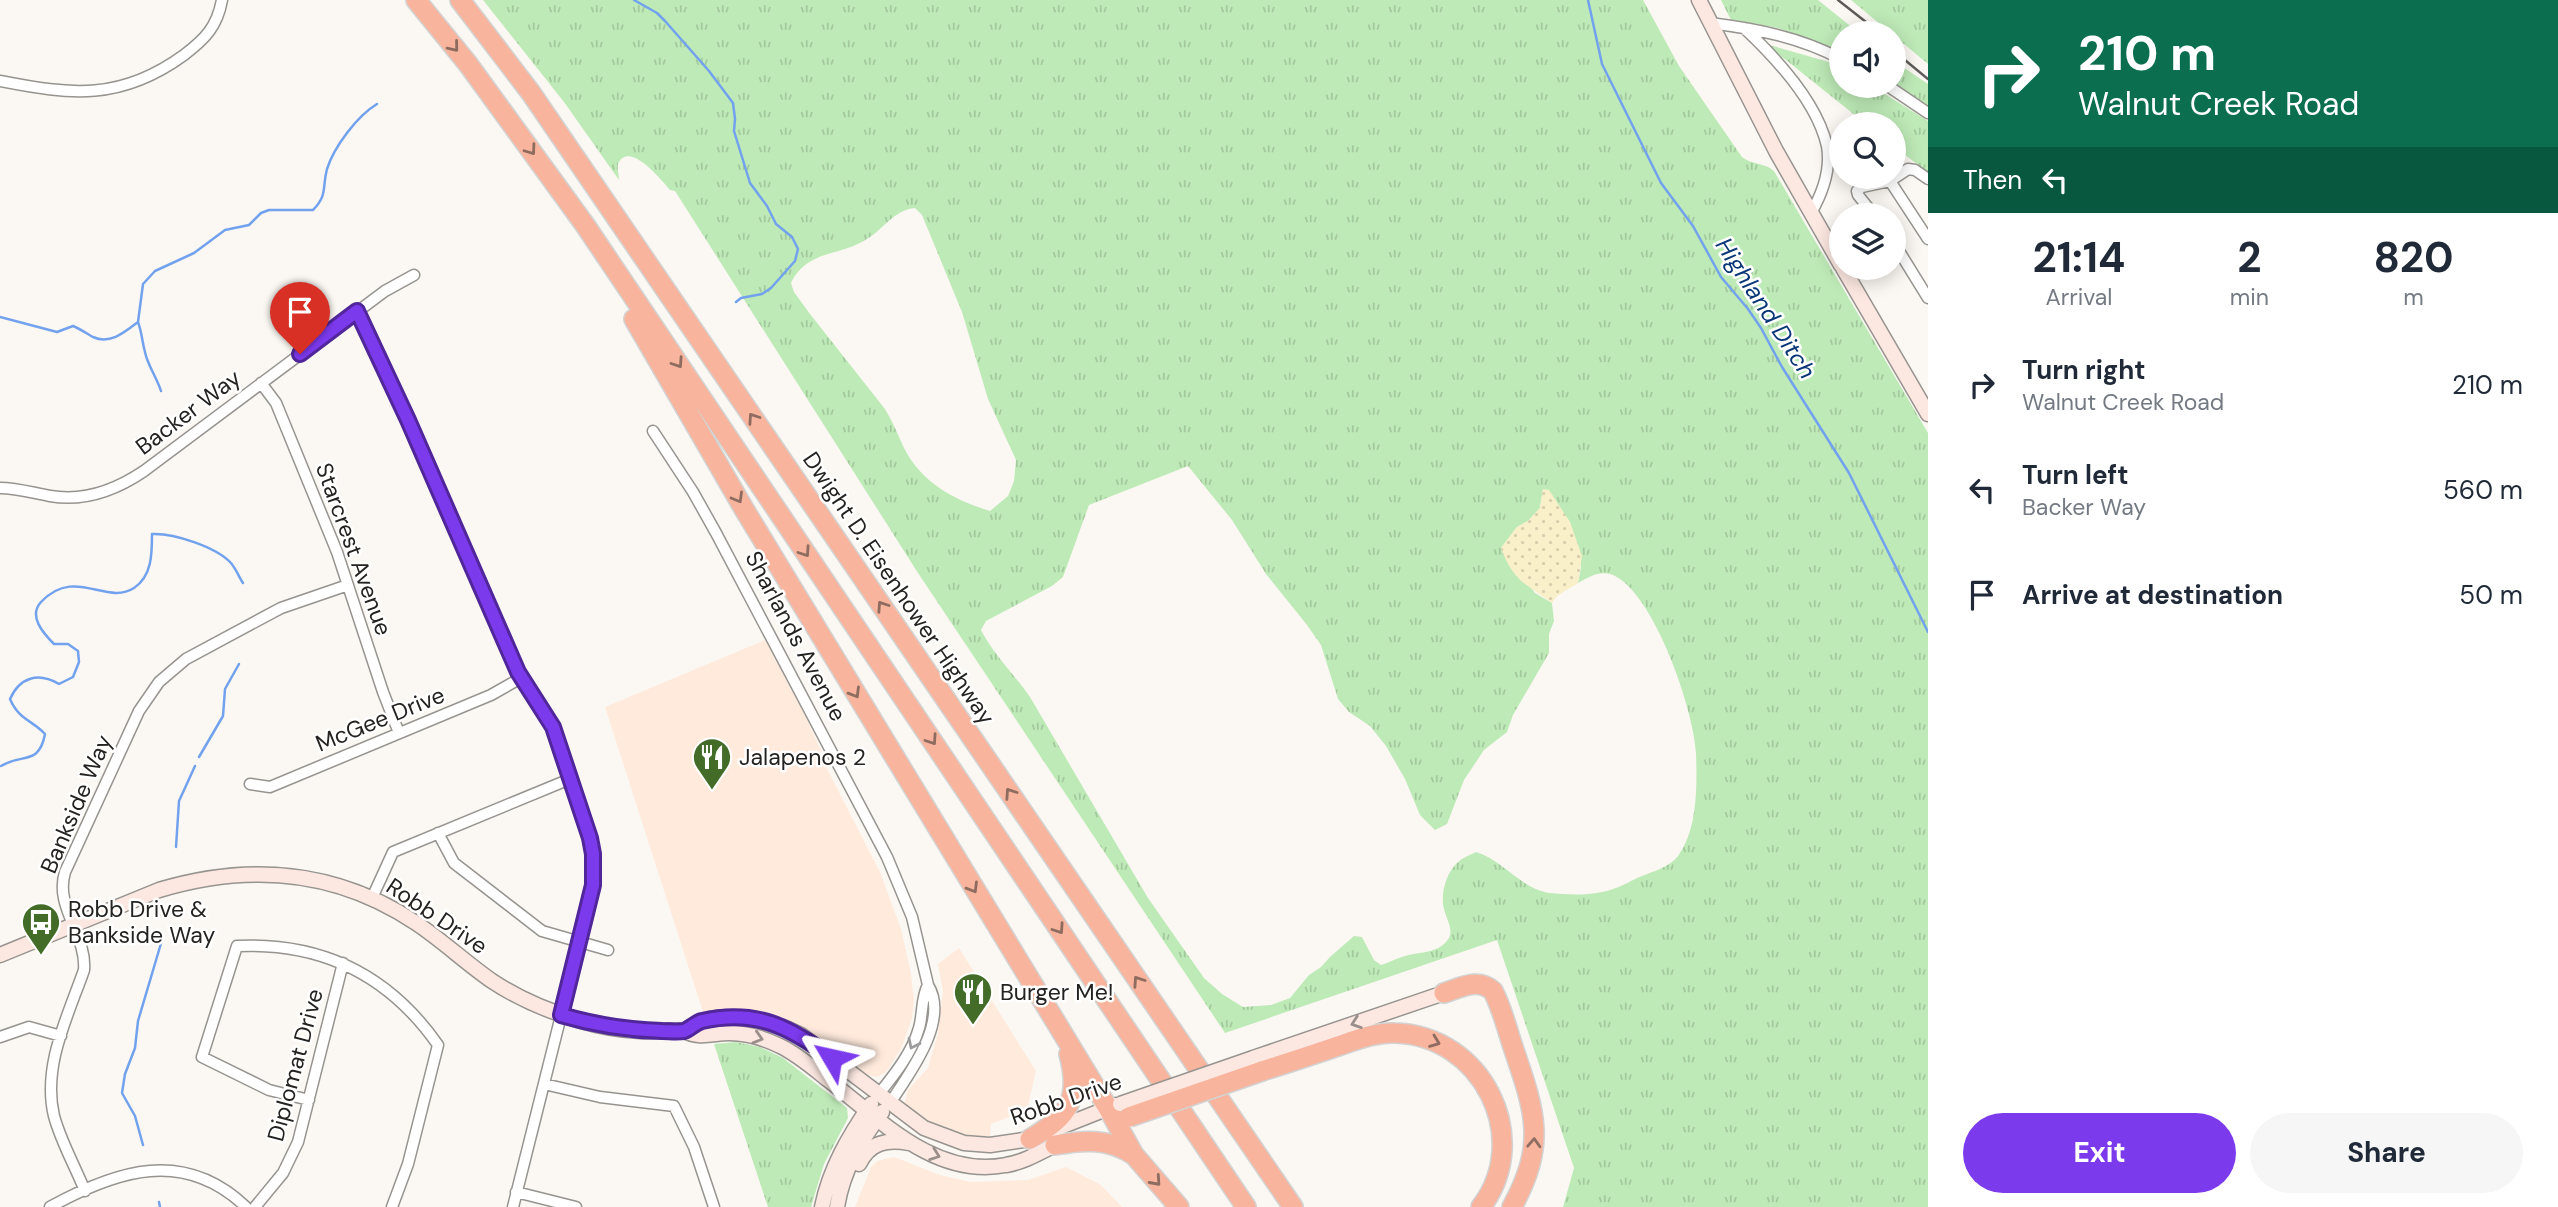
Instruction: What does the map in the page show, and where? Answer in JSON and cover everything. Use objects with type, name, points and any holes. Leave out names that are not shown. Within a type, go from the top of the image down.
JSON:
[{"type":"highway","points":[[416,0],[468,64],[585,225],[1246,1207]]},
{"type":"highway","name":"Dwight D. Eisenhower Highway","points":[[460,0],[547,116],[1293,1207]]},
{"type":"highway","points":[[585,225],[620,293],[744,509],[1058,1027],[1118,1113],[1134,1155]]},
{"type":"highway","points":[[1444,993],[1474,984],[1485,985],[1493,992],[1528,1092],[1535,1123],[1534,1156],[1526,1181],[1512,1207]]},
{"type":"highway","points":[[1030,1139],[1050,1128],[1063,1116],[1073,1092],[1074,1073],[1058,1027]]},
{"type":"highway","points":[[1055,1145],[1118,1113],[1257,1065],[1384,1033],[1409,1034],[1447,1046],[1460,1055],[1483,1079],[1497,1108],[1502,1124],[1503,1147],[1499,1172],[1481,1207]]},
{"type":"highway","points":[[1177,1038],[1199,1055],[1304,1207]]},
{"type":"highway","points":[[1055,1145],[1095,1140],[1122,1147],[1134,1155],[1179,1207]]},
{"type":"main road","points":[[1699,0],[1776,151],[1829,244]]},
{"type":"main road","points":[[1850,280],[1928,414]]},
{"type":"main road","name":"Robb Drive","points":[[0,955],[159,890],[197,880],[236,874],[309,879],[372,898],[416,923],[502,987],[535,1005],[561,1015],[613,1028],[685,1031],[700,1035],[740,1033],[768,1040],[799,1057],[922,1150],[962,1164],[989,1167],[1020,1162],[1055,1145]]},
{"type":"main road","points":[[1257,1065],[1444,993]]},
{"type":"main road","name":"Robb Drive","points":[[685,1031],[700,1022],[723,1018],[747,1018],[775,1023],[801,1035],[924,1128],[951,1140],[990,1145],[1030,1139],[1118,1113]]},
{"type":"main road","name":"Sharlands Avenue","points":[[822,1207],[829,1180],[844,1145],[884,1099]]},
{"type":"main road","name":"Sharlands Avenue","points":[[839,1207],[845,1173],[873,1114]]},
{"type":"main road","points":[[839,1207],[858,1165],[870,1148],[887,1141],[911,1143]]},
{"type":"street","points":[[0,81],[55,92],[110,89],[139,81],[175,61],[208,35],[214,26],[222,0]]},
{"type":"street","points":[[1710,23],[1793,38],[1829,54]]},
{"type":"street","points":[[1744,28],[1775,57],[1794,81],[1819,125],[1827,147],[1825,184],[1811,214]]},
{"type":"street","points":[[1906,98],[1928,113]]},
{"type":"street","points":[[1906,170],[1915,170],[1928,179]]},
{"type":"street","points":[[1895,189],[1928,239]]},
{"type":"street","points":[[1906,262],[1928,298]]},
{"type":"street","name":"Backer Way","points":[[0,488],[68,498],[90,496],[114,488],[144,471],[385,291],[414,275]]},
{"type":"street","points":[[357,311],[521,678],[548,716],[590,838],[594,870],[590,900],[513,1207]]},
{"type":"street","name":"Starcrest Avenue","points":[[261,383],[276,403],[337,552],[399,733]]},
{"type":"street","name":"Sharlands Avenue","points":[[653,431],[716,533],[887,857],[912,917],[928,985],[934,997],[934,1006],[928,1037],[915,1065],[884,1099]]},
{"type":"street","name":"Bankside Way","points":[[85,1191],[58,1129],[51,1083],[52,1068],[61,1036],[84,970],[84,951],[63,898],[62,881],[65,872],[139,712],[159,682],[186,659],[281,608],[348,585]]},
{"type":"street","name":"McGee Drive","points":[[250,784],[270,787],[491,695],[521,678]]},
{"type":"street","points":[[372,898],[393,852],[570,779]]},
{"type":"street","points":[[438,833],[454,863],[542,931],[608,950]]},
{"type":"street","points":[[309,1100],[269,1090],[202,1057],[237,946],[300,949],[343,964],[371,979],[397,998],[438,1045],[408,1164],[393,1207]]},
{"type":"street","name":"Diplomat Drive","points":[[255,1207],[272,1188],[291,1158],[309,1100],[343,964]]},
{"type":"street","points":[[0,1037],[29,1027],[61,1036]]},
{"type":"street","points":[[544,1084],[600,1097],[674,1106],[694,1147],[714,1207]]},
{"type":"street","points":[[50,1207],[135,1172],[167,1170],[199,1176],[215,1183],[246,1207]]},
{"type":"street","points":[[516,1192],[576,1207]]},
{"type":"shaded area","points":[[765,640],[880,872],[901,929],[911,974],[914,1001],[912,1018],[901,1049],[886,1072],[877,1077],[867,1075],[813,1034],[780,1017],[742,1010],[703,1012],[605,707]]},
{"type":"shaded area","points":[[959,948],[1036,1071],[1027,1110],[991,1124],[990,1138],[967,1137],[924,1121],[904,1104],[908,1090],[928,1068],[938,1033],[943,992],[938,964]]},
{"type":"shaded area","points":[[894,1157],[940,1175],[971,1182],[1028,1180],[1066,1167],[1101,1185],[1122,1207],[855,1207],[871,1167],[877,1161]]},
{"type":"green space","points":[[483,0],[1643,0],[1679,66],[1742,157],[1774,171],[1829,265],[1829,280],[1838,280],[1928,433],[1928,1207],[1563,1207],[1574,1168],[1497,940],[1225,1033],[918,573],[675,191],[670,190],[646,165],[630,156],[623,158],[618,164],[619,180],[564,102]],"holes":[[[915,208],[922,215],[962,312],[988,399],[1016,460],[1014,481],[1008,496],[990,511],[952,495],[920,471],[904,448],[885,409],[810,314],[794,292],[791,283],[798,272],[816,258],[860,243],[896,215]],[[1188,466],[1232,520],[1266,574],[1321,645],[1338,699],[1349,712],[1370,726],[1386,746],[1405,779],[1420,815],[1435,830],[1447,824],[1464,780],[1484,750],[1507,732],[1513,715],[1549,653],[1549,634],[1554,621],[1552,603],[1535,593],[1501,548],[1517,527],[1528,521],[1540,508],[1543,489],[1570,522],[1581,567],[1578,583],[1604,573],[1613,575],[1628,586],[1643,604],[1657,628],[1680,683],[1694,734],[1696,779],[1693,820],[1685,845],[1675,860],[1617,888],[1598,893],[1573,894],[1550,893],[1530,886],[1495,861],[1476,852],[1457,863],[1447,878],[1443,903],[1451,932],[1448,940],[1440,947],[1381,965],[1374,960],[1362,937],[1354,936],[1309,975],[1290,998],[1271,1005],[1243,1007],[1222,994],[1204,978],[1148,898],[1030,697],[981,630],[986,621],[1052,586],[1063,577],[1089,505]]]},
{"type":"green space","points":[[1721,0],[1818,0],[1844,21],[1829,21],[1829,47],[1778,28],[1731,20]]},
{"type":"green space","points":[[1851,0],[1928,0],[1928,64],[1906,46],[1906,21],[1876,21]]},
{"type":"green space","points":[[1762,43],[1829,62],[1829,94]]},
{"type":"green space","points":[[1906,69],[1928,84],[1928,107],[1906,92]]},
{"type":"green space","points":[[1834,98],[1891,98],[1928,121],[1928,173],[1906,156],[1906,112],[1851,112]]},
{"type":"green space","points":[[736,1042],[760,1047],[783,1058],[847,1108],[848,1118],[824,1164],[811,1207],[768,1207],[714,1044]]},
{"type":"sand","points":[[1543,489],[1549,490],[1570,522],[1582,556],[1578,583],[1557,596],[1552,603],[1516,575],[1501,548],[1517,527],[1528,521],[1540,508]]},
{"type":"waterway","points":[[634,0],[657,13],[665,21],[733,103],[734,131],[750,183],[776,224],[792,237],[798,249],[795,261],[771,288],[762,294],[741,298],[736,302]]},
{"type":"waterway","name":"Highland Ditch","points":[[1588,0],[1602,64],[1661,183],[1693,226],[1721,277],[1761,328],[1782,367],[1849,473],[1928,632]]},
{"type":"waterway","points":[[0,317],[57,332],[73,326],[99,339],[123,333],[138,322],[143,284],[155,271],[194,253],[225,230],[249,225],[261,213],[269,210],[313,210],[323,195],[327,169],[335,151],[354,124],[377,104]]},
{"type":"waterway","points":[[138,322],[146,357],[161,391]]},
{"type":"waterway","points":[[1,766],[34,755],[39,751],[45,734],[17,711],[10,699],[14,692],[24,681],[30,679],[44,678],[59,684],[73,677],[79,662],[78,651],[68,644],[54,644],[36,619],[37,607],[54,592],[78,586],[112,593],[134,588],[148,571],[152,534],[183,539],[215,552],[231,563],[243,583]]},
{"type":"waterway","points":[[199,757],[223,716],[225,689],[239,664]]},
{"type":"waterway","points":[[176,847],[179,801],[195,766]]},
{"type":"waterway","points":[[143,1145],[135,1116],[122,1093],[125,1074],[135,1048],[138,1021],[162,940]]},
{"type":"waterway","points":[[159,1202],[160,1207]]},
{"type":"railway","points":[[1838,0],[1865,21]]},
{"type":"railway","points":[[1906,61],[1928,79]]},
{"type":"place","name":"Jalapenos 2","points":[[712,791]]},
{"type":"place","name":"Robb Drive & Bankside Way","points":[[41,956]]},
{"type":"place","name":"Burger Me!","points":[[973,1026]]},
{"type":"route","points":[[300,354],[357,311],[408,420],[518,672],[553,727],[590,838],[594,870],[590,900],[561,1015],[586,1023],[641,1031],[685,1031],[700,1022],[747,1018],[791,1029],[832,1058]]}]
